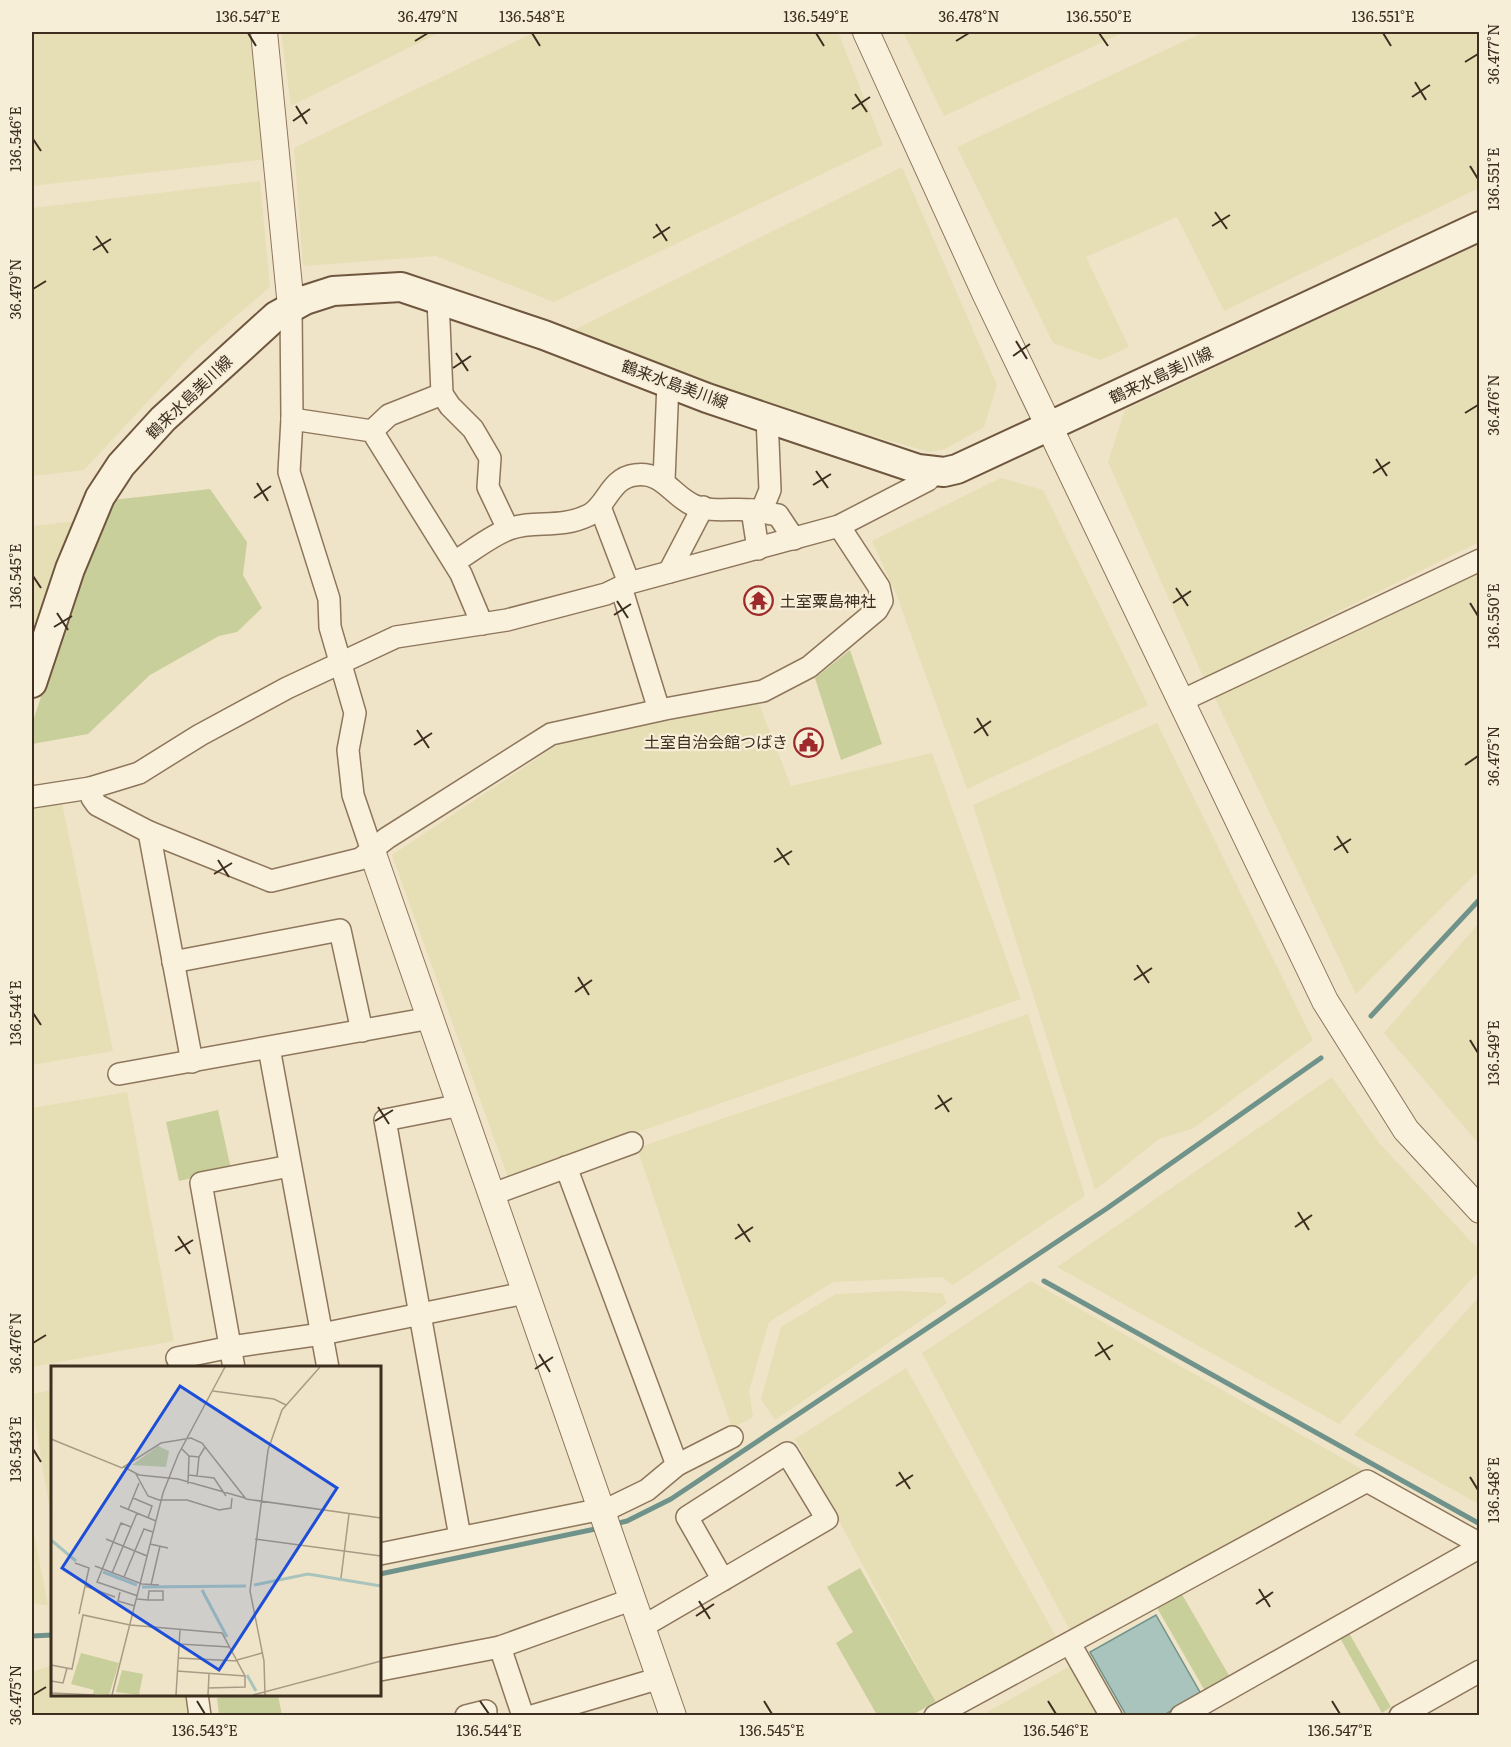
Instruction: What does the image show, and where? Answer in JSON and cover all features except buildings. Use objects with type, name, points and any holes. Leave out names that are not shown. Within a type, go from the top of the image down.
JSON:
[{"type":"main road","name":"鶴来水島美川線","points":[[32,683],[69,569],[100,497],[121,465],[163,419],[276,316],[291,307],[333,291],[368,287],[400,287],[544,335],[668,383],[918,469],[935,471],[957,469],[1049,428],[1479,226]]},
{"type":"street","points":[[264,32],[291,307],[292,419],[289,472],[329,599],[330,627],[355,713],[348,750],[353,795],[673,1716]]},
{"type":"street","points":[[866,32],[1049,428],[1325,1002],[1369,1076],[1406,1130],[1479,1210]]},
{"type":"street","points":[[438,299],[442,394],[450,406],[473,429],[490,458],[488,487],[508,529]]},
{"type":"street","points":[[664,480],[668,383]]},
{"type":"street","points":[[372,431],[389,415],[442,394]]},
{"type":"street","points":[[758,549],[756,511],[770,490],[767,417]]},
{"type":"street","points":[[292,419],[372,431],[454,562],[482,624]]},
{"type":"street","points":[[32,797],[90,788],[139,773],[205,732],[287,688],[396,637],[482,624],[595,597],[669,572],[839,526],[928,480],[935,471]]},
{"type":"street","points":[[454,562],[508,529],[531,525],[561,525],[590,515],[600,507],[603,498],[624,478],[636,474],[664,480],[681,498],[694,506],[778,515],[794,539]]},
{"type":"street","points":[[600,507],[625,585],[659,710]]},
{"type":"street","points":[[669,572],[703,507]]},
{"type":"street","points":[[90,788],[92,798],[97,805],[149,832],[271,881],[360,859],[387,838],[551,734],[659,710],[763,692],[809,667],[877,610],[882,602],[879,587],[839,526]]},
{"type":"street","points":[[1181,701],[1479,560]]},
{"type":"street","points":[[149,832],[192,1062]]},
{"type":"street","points":[[173,963],[340,930],[362,1031]]},
{"type":"street","points":[[119,1074],[431,1018]]},
{"type":"street","points":[[269,1048],[328,1366]]},
{"type":"street","points":[[460,1537],[385,1120],[461,1105]]},
{"type":"street","points":[[493,1194],[632,1143]]},
{"type":"street","points":[[234,1366],[201,1183],[290,1166]]},
{"type":"street","points":[[566,1167],[677,1465]]},
{"type":"street","points":[[177,1358],[231,1347],[322,1334],[525,1293]]},
{"type":"street","points":[[381,1554],[460,1537],[606,1522],[630,1500],[663,1479],[677,1465],[732,1437]]},
{"type":"street","points":[[642,1627],[723,1580],[827,1519],[787,1453],[687,1517],[723,1580]]},
{"type":"street","points":[[935,1716],[1367,1481],[1479,1546]]},
{"type":"street","points":[[1181,1716],[1479,1546]]},
{"type":"street","points":[[381,1670],[500,1647],[633,1599]]},
{"type":"street","points":[[1070,1644],[1111,1716]]},
{"type":"street","points":[[500,1647],[523,1716]]},
{"type":"street","points":[[1400,1716],[1479,1671]]},
{"type":"street","points":[[532,1716],[660,1678]]},
{"type":"street","points":[[197,1696],[200,1716]]},
{"type":"shaded area","points":[[32,32],[251,32],[266,159],[32,186]]},
{"type":"shaded area","points":[[281,32],[441,32],[291,106]]},
{"type":"shaded area","points":[[535,32],[838,32],[883,145],[554,302],[436,256],[303,266],[294,148]]},
{"type":"shaded area","points":[[903,32],[1124,32],[944,116]]},
{"type":"shaded area","points":[[1204,32],[1479,32],[1479,188],[1224,311],[1177,217],[1086,257],[1129,347],[1100,360],[1053,343],[957,147]]},
{"type":"shaded area","points":[[902,167],[997,385],[984,427],[945,449],[930,452],[851,430],[755,400],[570,332]]},
{"type":"shaded area","points":[[260,181],[270,287],[195,351],[84,470],[32,476],[32,208]]},
{"type":"shaded area","points":[[1479,244],[1479,542],[1204,678],[1108,462],[1125,410]]},
{"type":"shaded area","points":[[1001,478],[1043,490],[1148,705],[967,789],[897,596],[872,541]]},
{"type":"shaded area","points":[[78,521],[32,648],[32,526]]},
{"type":"shaded area","points":[[1479,572],[1479,870],[1356,994],[1214,696]]},
{"type":"shaded area","points":[[759,704],[791,786],[932,753],[1021,999],[508,1177],[392,855],[559,744],[661,717]]},
{"type":"shaded area","points":[[1157,723],[1313,1040],[1194,1128],[1159,1139],[1095,1190],[973,805]]},
{"type":"shaded area","points":[[62,803],[113,1051],[32,1065],[32,810]]},
{"type":"shaded area","points":[[1479,923],[1479,1144],[1384,1033]]},
{"type":"shaded area","points":[[1028,1014],[1085,1196],[953,1285],[942,1277],[833,1282],[769,1322],[749,1391],[753,1417],[732,1428],[637,1148]]},
{"type":"shaded area","points":[[1332,1077],[1380,1144],[1480,1251],[1479,1271],[1339,1424],[1057,1267]]},
{"type":"shaded area","points":[[127,1092],[174,1341],[32,1367],[32,1108]]},
{"type":"shaded area","points":[[1031,1281],[1363,1470],[1072,1634],[922,1353]]},
{"type":"shaded area","points":[[898,1291],[942,1293],[947,1303],[775,1420],[761,1399],[781,1327],[836,1294]]},
{"type":"shaded area","points":[[1479,1297],[1479,1504],[1354,1435]]},
{"type":"shaded area","points":[[906,1368],[1058,1640],[939,1707],[795,1439]]},
{"type":"shaded area","points":[[51,1390],[51,1516],[32,1405],[32,1394]]},
{"type":"shaded area","points":[[32,1524],[48,1605],[32,1604]]},
{"type":"shaded area","points":[[1074,1664],[1102,1716],[980,1716]]},
{"type":"shaded area","points":[[51,1665],[51,1696],[189,1696],[191,1713],[185,1716],[32,1715],[32,1672]]},
{"type":"green space","points":[[210,489],[247,542],[243,575],[262,608],[237,632],[219,636],[150,675],[88,734],[32,744],[32,724],[85,562],[112,500]]},
{"type":"green space","points":[[850,650],[882,744],[841,760],[815,678]]},
{"type":"green space","points":[[218,1110],[231,1169],[179,1181],[166,1122]]},
{"type":"green space","points":[[860,1568],[936,1702],[912,1715],[877,1715],[836,1643],[853,1632],[827,1587]]},
{"type":"green space","points":[[1180,1591],[1230,1677],[1205,1691],[1156,1606]]},
{"type":"green space","points":[[1349,1633],[1391,1707],[1382,1713],[1340,1638]]},
{"type":"green space","points":[[278,1696],[282,1715],[219,1715],[217,1698]]},
{"type":"water","points":[[1156,1615],[1201,1694],[1164,1715],[1126,1715],[1090,1652]]},
{"type":"waterway","points":[[1371,1016],[1480,899]]},
{"type":"waterway","points":[[615,1524],[627,1521],[671,1499],[1106,1209],[1321,1058]]},
{"type":"waterway","points":[[1044,1281],[1480,1524]]},
{"type":"waterway","points":[[381,1574],[600,1528]]},
{"type":"waterway","points":[[32,1636],[51,1635]]},
{"type":"place","name":"土室粟島神社","points":[[759,601]]},
{"type":"place","name":"土室自治会館つばき","points":[[809,742]]}]
